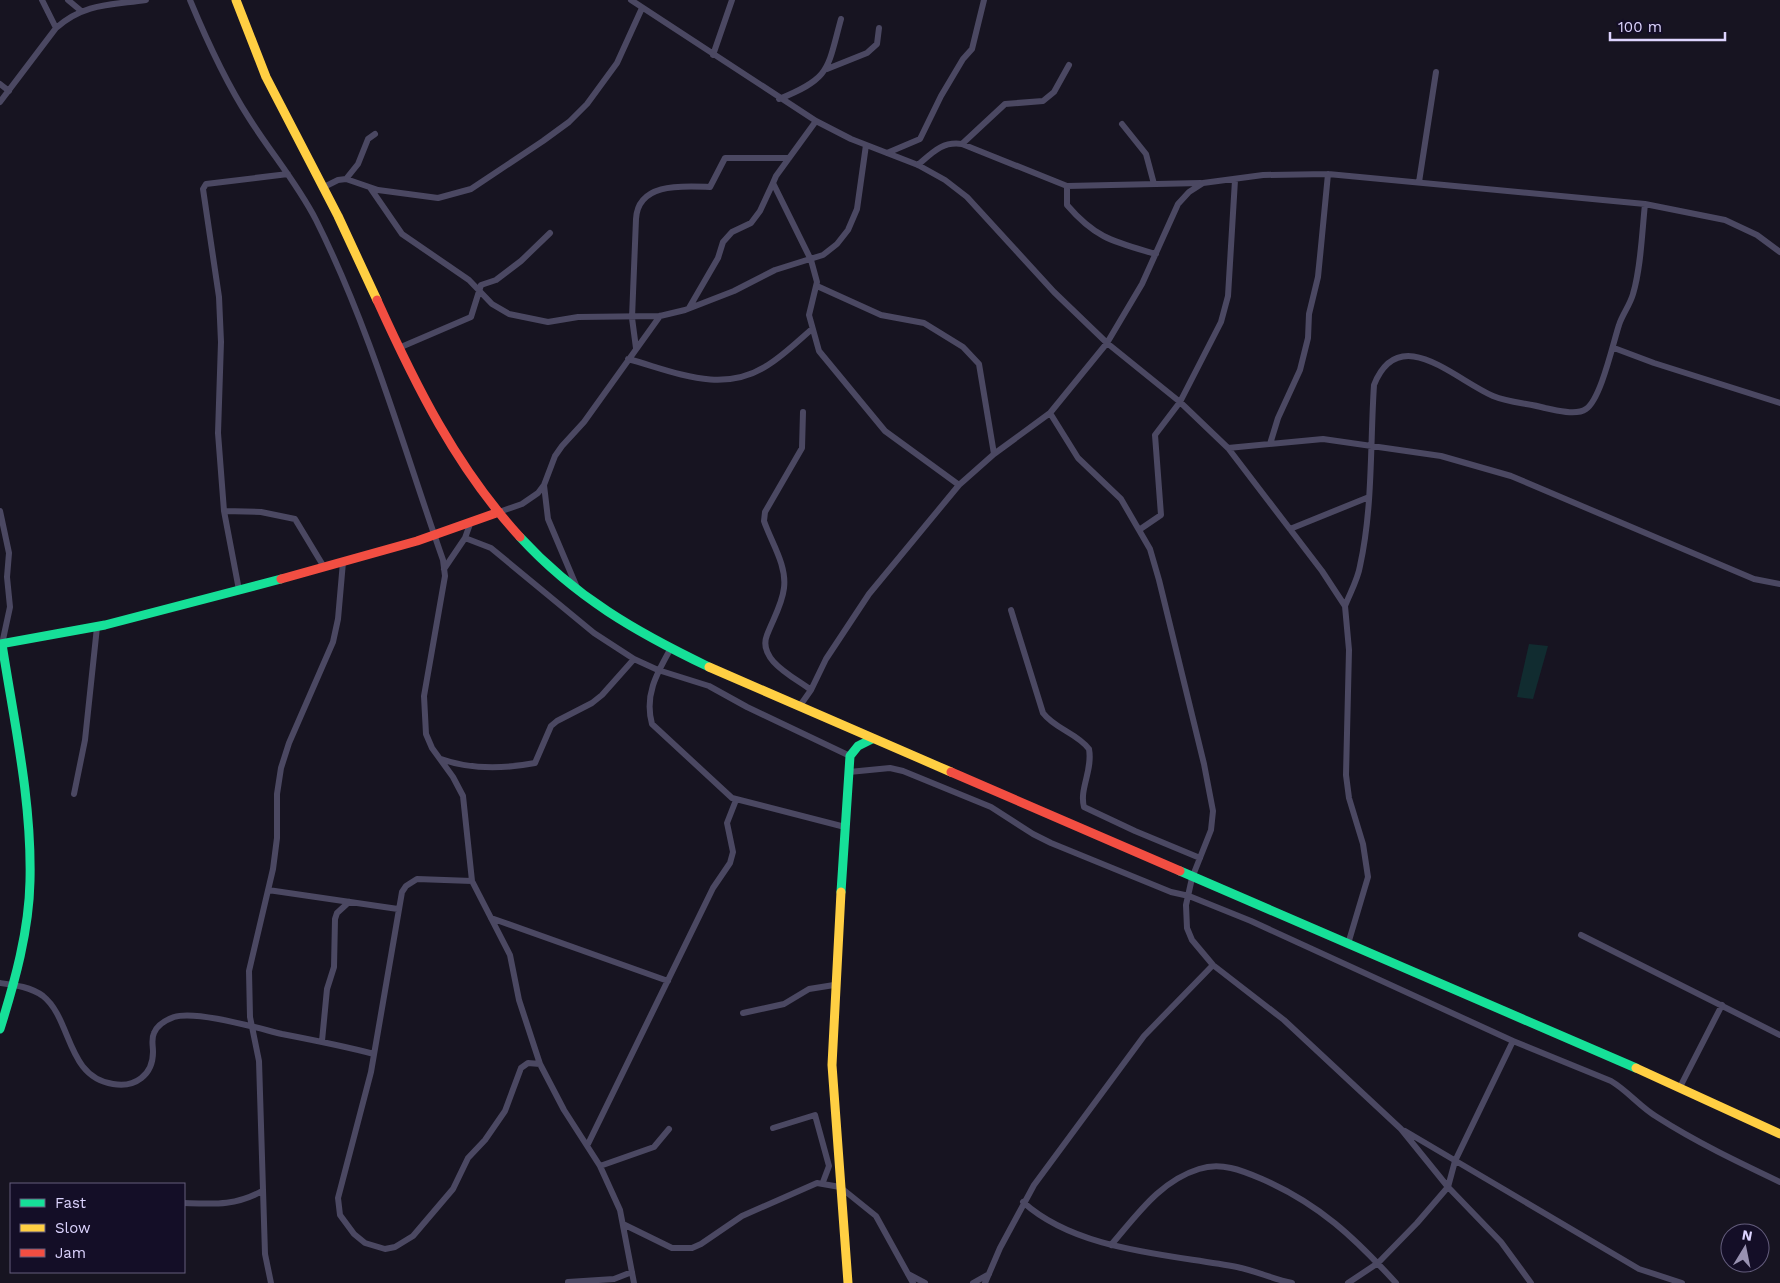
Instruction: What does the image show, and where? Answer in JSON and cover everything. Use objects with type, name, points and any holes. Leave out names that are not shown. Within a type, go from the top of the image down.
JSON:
[{"type":"main road","points":[[236,0],[270,86],[324,187],[448,443],[499,512],[534,552],[579,592],[619,619],[671,648],[799,707],[1680,1087],[1780,1134]]},
{"type":"main road","points":[[0,1029],[14,985],[29,902],[30,863],[26,808],[1,644],[97,627],[239,590],[434,536],[499,512]]},
{"type":"main road","points":[[848,1283],[832,1065],[834,985],[850,756],[858,746],[872,739]]},
{"type":"street","points":[[42,0],[56,28]]},
{"type":"street","points":[[68,0],[80,10]]},
{"type":"street","points":[[0,102],[56,28],[80,10],[146,0]]},
{"type":"street","points":[[190,0],[225,80],[250,120],[288,174],[316,221],[363,330],[402,435],[408,461],[444,569],[438,620],[423,705],[429,742],[453,777],[463,796],[472,881],[510,955],[519,1000],[540,1064],[564,1110],[588,1144],[620,1210],[634,1283]]},
{"type":"street","points":[[631,0],[779,99],[816,121],[886,154],[918,166],[945,180],[967,197],[1054,292],[1107,343],[1180,402],[1228,448],[1290,529],[1345,606]]},
{"type":"street","points":[[713,55],[732,0]]},
{"type":"street","points":[[886,154],[920,139],[963,59],[972,49],[984,0]]},
{"type":"street","points":[[324,187],[338,180],[346,179],[371,189],[446,197],[471,189],[500,171],[568,122],[587,104],[617,63],[642,8]]},
{"type":"street","points":[[827,69],[841,19]]},
{"type":"street","points":[[779,99],[808,86],[827,69],[867,52],[877,44],[879,28]]},
{"type":"street","points":[[962,144],[1005,104],[1043,101],[1054,92],[1068,65]]},
{"type":"street","points":[[1419,182],[1436,72]]},
{"type":"street","points":[[0,84],[9,91]]},
{"type":"street","points":[[689,308],[718,258],[723,242],[732,232],[751,223],[760,211],[773,183],[816,121]]},
{"type":"street","points":[[1122,124],[1146,154],[1154,184]]},
{"type":"street","points":[[346,179],[358,164],[368,139],[375,134]]},
{"type":"street","points":[[918,166],[942,145],[952,142],[962,144],[1067,186],[1203,183],[1295,173],[1328,174],[1645,204],[1725,220],[1757,235],[1780,252]]},
{"type":"street","points":[[371,189],[402,234],[470,280],[499,310],[548,322],[578,317],[632,318],[660,316],[689,308],[734,291],[775,270],[811,260],[823,255],[837,244],[848,230],[857,209],[866,145]]},
{"type":"street","points":[[636,348],[632,318],[636,210],[644,198],[668,188],[710,187],[725,158],[789,158]]},
{"type":"street","points":[[239,590],[224,512],[218,432],[221,342],[218,297],[204,185],[288,174]]},
{"type":"street","points":[[1270,444],[1278,418],[1300,370],[1308,338],[1309,314],[1318,278],[1328,174]]},
{"type":"street","points":[[1139,530],[1161,515],[1161,491],[1154,439],[1157,430],[1180,402],[1221,322],[1228,296],[1235,180]]},
{"type":"street","points":[[773,183],[811,260],[817,286],[809,310],[812,329],[819,351],[885,431],[958,485]]},
{"type":"street","points":[[799,707],[811,690],[826,659],[868,594],[958,485],[994,454],[1050,413],[1107,343],[1142,284],[1178,204],[1189,192],[1203,183]]},
{"type":"street","points":[[1067,186],[1067,205],[1094,232],[1105,239],[1156,254]]},
{"type":"street","points":[[1348,944],[1368,877],[1368,869],[1363,844],[1349,798],[1346,775],[1349,650],[1345,606],[1360,568],[1369,498],[1374,385],[1385,365],[1401,355],[1418,356],[1464,382],[1503,400],[1559,411],[1580,412],[1587,409],[1594,400],[1614,348],[1619,324],[1633,295],[1645,204]]},
{"type":"street","points":[[401,347],[471,316],[481,285],[496,280],[522,261],[550,232]]},
{"type":"street","points":[[817,286],[880,315],[924,323],[971,354],[979,364],[994,454]]},
{"type":"street","points":[[499,512],[530,499],[544,485],[555,456],[584,422],[660,316]]},
{"type":"street","points":[[628,359],[705,380],[720,381],[734,379],[767,366],[812,329]]},
{"type":"street","points":[[1614,348],[1654,363],[1780,403]]},
{"type":"street","points":[[803,412],[802,448],[765,512],[764,522],[781,564],[784,587],[778,611],[766,636],[764,647],[769,658],[811,690]]},
{"type":"street","points":[[1050,413],[1078,458],[1121,499],[1150,549],[1159,580],[1204,764],[1213,822],[1192,878],[1186,905],[1187,928],[1192,940],[1213,965],[1284,1020],[1401,1129],[1448,1187],[1501,1242],[1530,1283]]},
{"type":"street","points":[[1228,448],[1324,439],[1370,444],[1441,456],[1511,476],[1754,579],[1780,584]]},
{"type":"street","points":[[544,485],[548,518],[579,592]]},
{"type":"street","points":[[1290,529],[1369,498]]},
{"type":"street","points":[[0,511],[9,553],[7,577],[10,607],[1,644]]},
{"type":"street","points":[[224,512],[261,512],[295,519],[324,567]]},
{"type":"street","points":[[444,569],[465,538],[470,524]]},
{"type":"street","points":[[465,538],[490,548],[594,633],[634,659],[658,670],[709,686],[758,713],[850,756]]},
{"type":"street","points":[[271,1283],[265,1254],[259,1062],[249,1008],[249,971],[268,890],[277,838],[277,794],[281,768],[289,743],[333,642],[339,611],[343,562]]},
{"type":"street","points":[[1011,610],[1042,713],[1049,721],[1081,741],[1089,750],[1089,776],[1082,802],[1084,807],[1200,858]]},
{"type":"street","points":[[74,794],[85,740],[97,627]]},
{"type":"street","points":[[671,648],[651,685],[648,711],[652,724],[726,794],[736,800],[755,802],[845,827]]},
{"type":"street","points":[[439,758],[463,765],[488,768],[536,763],[551,726],[602,695],[634,659]]},
{"type":"street","points":[[849,772],[890,768],[903,771],[991,807],[1033,834],[1051,843],[1171,892],[1189,896],[1268,929],[1513,1041],[1611,1081],[1656,1116],[1692,1138],[1780,1182]]},
{"type":"street","points":[[588,1144],[713,888],[730,863],[733,852],[727,823],[736,800]]},
{"type":"street","points":[[472,881],[417,879],[406,886],[398,909],[374,1054],[363,1106],[338,1198],[340,1216],[354,1234],[365,1243],[384,1249],[395,1247],[413,1236],[453,1189],[468,1158],[485,1140],[505,1111],[520,1068],[528,1063],[540,1064]]},
{"type":"street","points":[[268,890],[398,909]]},
{"type":"street","points":[[322,1041],[327,989],[334,967],[335,919],[337,913],[350,902]]},
{"type":"street","points":[[491,918],[668,980]]},
{"type":"street","points":[[1581,935],[1780,1035]]},
{"type":"street","points":[[985,1283],[1023,1202],[1144,1036],[1213,965]]},
{"type":"street","points":[[0,983],[33,990],[45,998],[53,1008],[79,1062],[96,1078],[115,1085],[133,1084],[145,1076],[154,1054],[153,1034],[156,1029],[166,1020],[186,1016],[322,1041],[374,1054]]},
{"type":"street","points":[[743,1013],[784,1004],[809,988],[834,985]]},
{"type":"street","points":[[1680,1087],[1722,1005]]},
{"type":"street","points":[[1348,1283],[1378,1263],[1418,1223],[1448,1187],[1455,1161],[1513,1041]]},
{"type":"street","points":[[773,1128],[815,1115],[829,1166],[823,1182]]},
{"type":"street","points":[[600,1166],[654,1147],[669,1129]]},
{"type":"street","points":[[1401,1129],[1640,1269],[1682,1283]]},
{"type":"street","points":[[1111,1245],[1151,1198],[1173,1181],[1199,1169],[1213,1166],[1228,1166],[1293,1192],[1314,1206],[1378,1263],[1396,1283]]},
{"type":"street","points":[[623,1224],[672,1248],[692,1248],[702,1244],[742,1216],[823,1182],[840,1186],[876,1216],[913,1283]]},
{"type":"street","points":[[185,1203],[233,1203],[245,1200],[262,1191]]},
{"type":"street","points":[[1023,1202],[1050,1221],[1095,1241],[1246,1269],[1282,1282],[1292,1283]]},
{"type":"street","points":[[568,1282],[614,1279],[632,1272]]},
{"type":"street","points":[[907,1274],[925,1283]]},
{"type":"street","points":[[973,1283],[989,1274]]},
{"type":"green space","points":[[1529,644],[1548,646],[1533,699],[1517,697]]},
{"type":"traffic: fast","points":[[520,537],[562,578],[608,611],[656,640],[709,667]]},
{"type":"traffic: fast","points":[[0,644],[105,625],[281,579]]},
{"type":"traffic: fast","points":[[0,1029],[16,974],[24,937],[30,881],[30,851],[25,791],[2,644]]},
{"type":"traffic: fast","points":[[841,892],[850,756],[858,746],[872,739]]},
{"type":"traffic: fast","points":[[1180,871],[1636,1068]]},
{"type":"traffic: slow","points":[[236,0],[266,77],[338,216],[377,300]]},
{"type":"traffic: slow","points":[[709,667],[951,772]]},
{"type":"traffic: slow","points":[[841,892],[832,1065],[848,1283]]},
{"type":"traffic: slow","points":[[1636,1068],[1780,1134]]},
{"type":"traffic: jam","points":[[377,300],[423,394],[457,454],[476,483],[520,537]]},
{"type":"traffic: jam","points":[[281,579],[417,541],[499,512]]},
{"type":"traffic: jam","points":[[951,772],[1180,871]]}]
